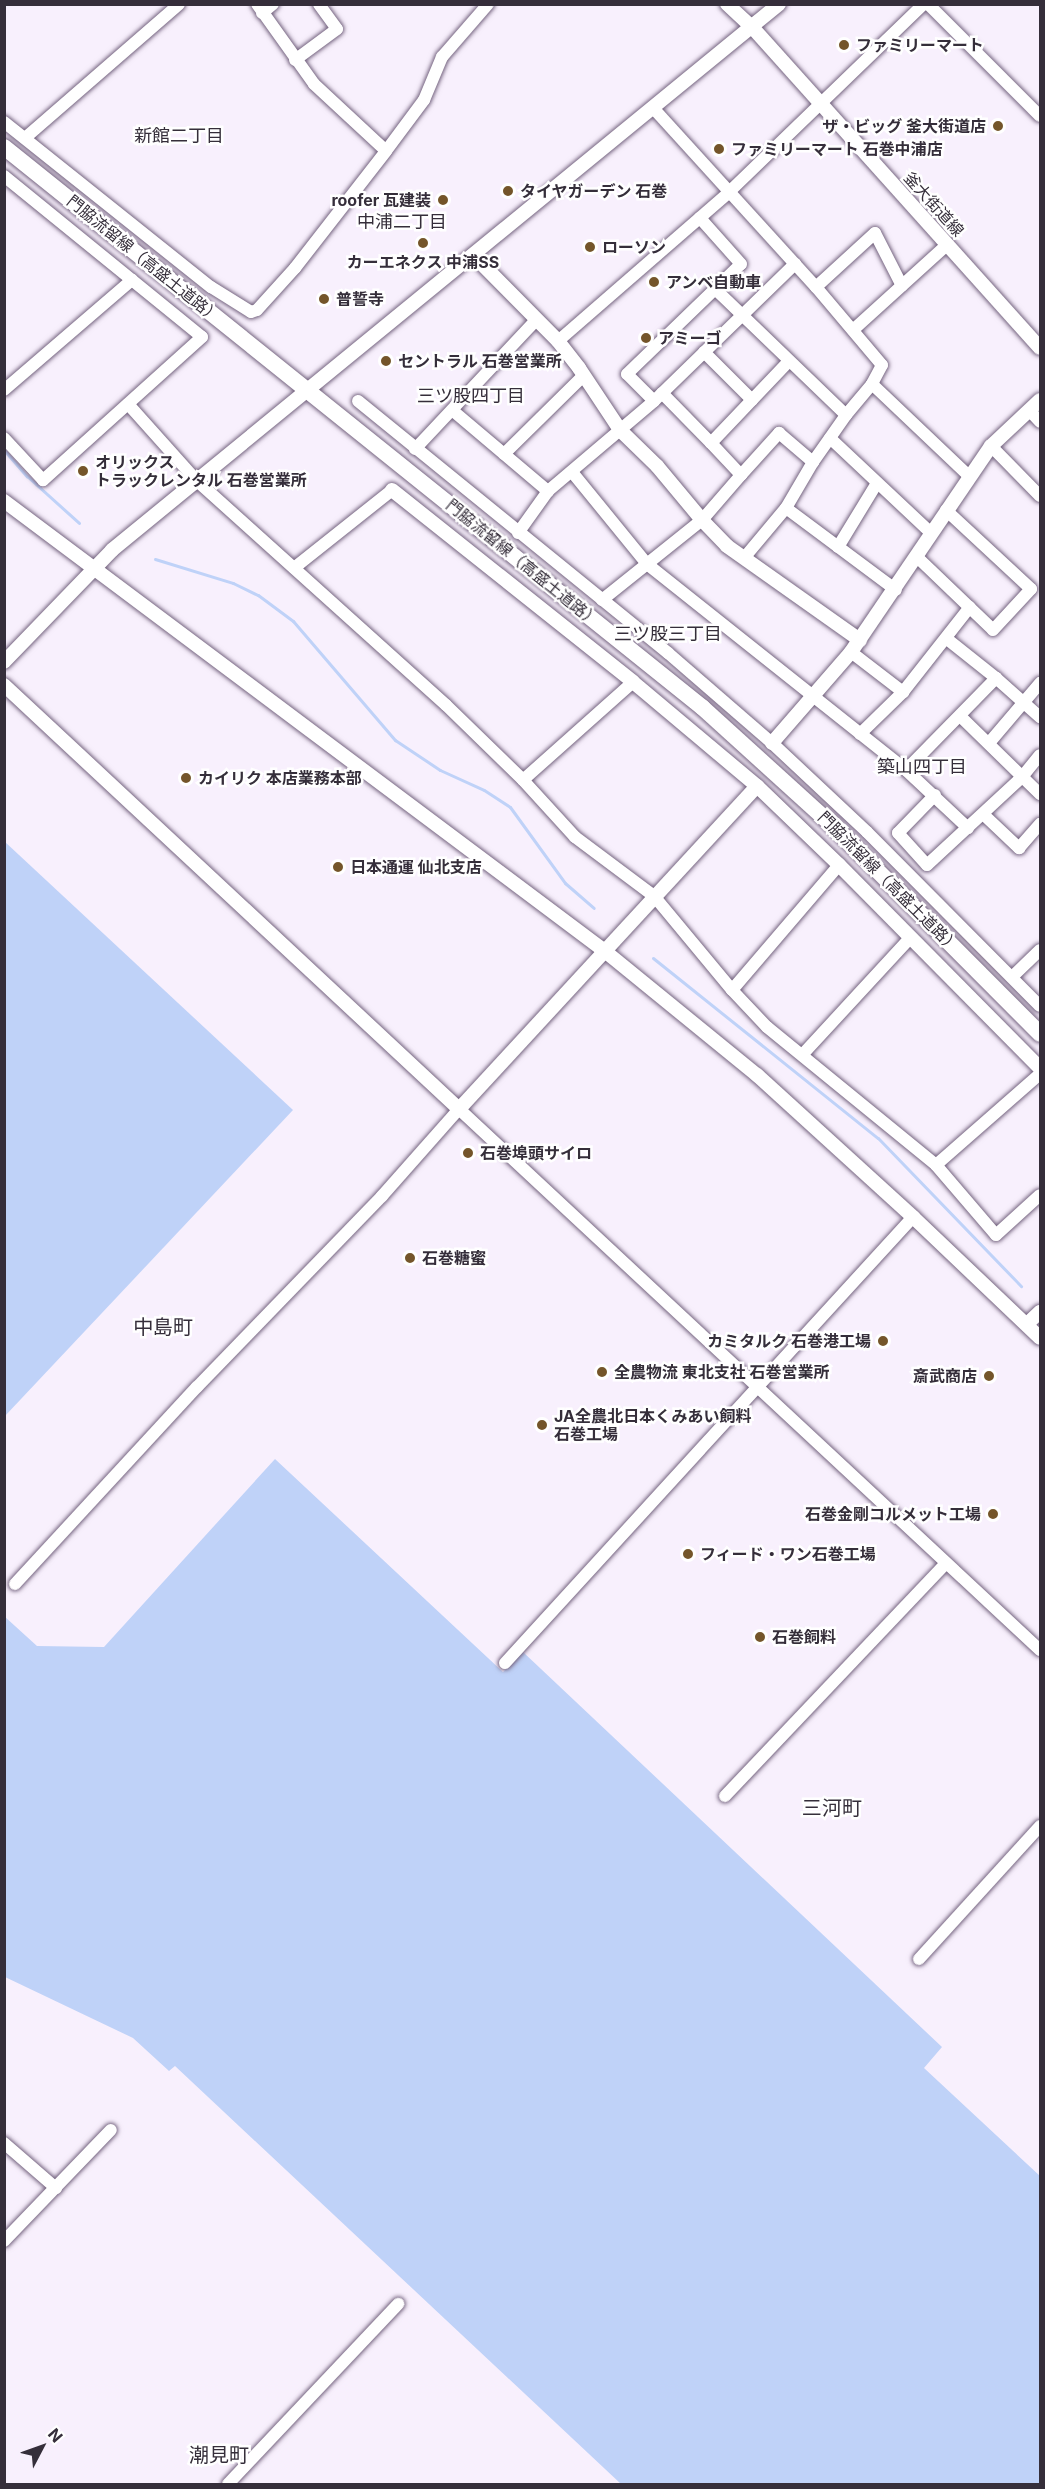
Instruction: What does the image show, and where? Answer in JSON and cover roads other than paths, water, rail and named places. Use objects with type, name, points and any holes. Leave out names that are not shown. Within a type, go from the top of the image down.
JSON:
[{"type":"main road","name":"門脇流留線（高盛土道路）","points":[[4,147],[667,678],[762,759],[896,888],[1041,1034]]},
{"type":"street","points":[[25,138],[179,4]]},
{"type":"street","points":[[273,4],[260,9],[295,60],[315,84],[386,151]]},
{"type":"street","points":[[295,60],[337,29],[319,4]]},
{"type":"street","points":[[4,122],[211,287],[251,312],[256,310],[295,268],[386,151],[424,100],[442,57],[488,4]]},
{"type":"street","name":"釜大街道線","points":[[727,4],[752,27],[1041,348]]},
{"type":"street","points":[[4,662],[93,568],[196,480],[654,109],[779,4]]},
{"type":"street","points":[[558,341],[728,193],[926,4],[1041,116]]},
{"type":"street","points":[[654,109],[728,193],[816,287],[882,365],[872,384],[846,415],[813,462],[786,508],[744,558]]},
{"type":"street","points":[[4,176],[202,337],[43,480],[4,438]]},
{"type":"street","points":[[700,218],[741,264],[627,374],[658,397],[711,443],[741,475]]},
{"type":"street","points":[[816,287],[875,233],[902,286]]},
{"type":"street","points":[[853,330],[948,244]]},
{"type":"street","points":[[473,255],[535,321],[558,341],[584,375],[620,430],[657,466],[727,546],[860,640]]},
{"type":"street","points":[[518,533],[548,491],[658,397],[795,264]]},
{"type":"street","points":[[4,390],[132,280]]},
{"type":"street","points":[[715,289],[846,415]]},
{"type":"street","points":[[415,449],[535,321]]},
{"type":"street","points":[[704,352],[752,400]]},
{"type":"street","points":[[711,443],[789,362]]},
{"type":"street","points":[[504,454],[584,375]]},
{"type":"street","points":[[872,384],[969,476]]},
{"type":"street","points":[[358,400],[772,743],[867,832],[1041,1006]]},
{"type":"street","points":[[772,743],[860,640],[896,590],[930,532],[991,446],[1041,400]]},
{"type":"street","points":[[128,404],[196,480],[447,705],[523,780],[575,837],[654,896],[732,990],[767,1028],[803,1054],[936,1165],[996,1235],[1041,1195]]},
{"type":"street","points":[[452,410],[548,491]]},
{"type":"street","points":[[1029,410],[1041,422]]},
{"type":"street","points":[[602,600],[702,520],[779,433],[813,462]]},
{"type":"street","points":[[830,438],[930,532]]},
{"type":"street","points":[[991,446],[1041,496]]},
{"type":"street","points":[[572,472],[647,564],[906,770],[968,828]]},
{"type":"street","points":[[838,547],[877,483]]},
{"type":"street","points":[[294,568],[392,490],[633,682],[757,786],[1041,1068]]},
{"type":"street","points":[[4,501],[606,951],[757,1075],[913,1217],[1041,1338]]},
{"type":"street","points":[[786,508],[896,590]]},
{"type":"street","points":[[917,557],[993,630],[1031,589],[946,510]]},
{"type":"street","points":[[860,734],[903,692],[970,607]]},
{"type":"street","points":[[947,639],[1041,717]]},
{"type":"street","points":[[851,652],[903,692]]},
{"type":"street","points":[[906,770],[996,678]]},
{"type":"street","points":[[523,780],[633,682]]},
{"type":"street","points":[[989,743],[1041,683]]},
{"type":"street","points":[[4,685],[1041,1650]]},
{"type":"street","points":[[960,716],[1041,794]]},
{"type":"street","points":[[935,795],[898,833],[927,865],[1022,777],[1041,755]]},
{"type":"street","points":[[15,1584],[197,1388],[382,1196],[459,1109],[757,786]]},
{"type":"street","points":[[983,814],[1019,848],[1041,824]]},
{"type":"street","points":[[732,990],[839,865]]},
{"type":"street","points":[[803,1054],[910,938]]},
{"type":"street","points":[[1012,977],[1041,950]]},
{"type":"street","points":[[936,1165],[1041,1074]]},
{"type":"street","points":[[505,1663],[913,1217]]},
{"type":"street","points":[[1027,1324],[1041,1312]]},
{"type":"street","points":[[724,1796],[946,1563]]},
{"type":"street","points":[[919,1959],[1041,1826]]},
{"type":"street","points":[[4,2241],[111,2130]]},
{"type":"street","points":[[4,2143],[56,2188]]},
{"type":"street","points":[[228,2484],[398,2304]]},
{"type":"water","points":[[4,841],[293,1110],[5,1416],[4,1416]]},
{"type":"water","points":[[275,1459],[503,1672],[523,1652],[942,2047],[924,2068],[1040,2176],[1040,2484],[621,2484],[175,2066],[169,2071],[133,2038],[5,1977],[4,1616],[37,1646],[104,1647]]},
{"type":"waterway","points":[[4,450],[27,476],[79,523]]},
{"type":"waterway","points":[[155,559],[233,583],[258,595],[293,621],[395,740],[440,770],[484,790],[510,807],[565,883],[594,908]]},
{"type":"waterway","points":[[653,958],[878,1138],[1021,1286]]},
{"type":"place","name":"ファミリーマート","points":[[844,45]]},
{"type":"place","name":"ザ・ビッグ 釜大街道店","points":[[998,126]]},
{"type":"place","name":"ファミリーマート 石巻中浦店","points":[[719,149]]},
{"type":"place","name":"タイヤガーデン 石巻","points":[[508,191]]},
{"type":"place","name":"roofer 瓦建装","points":[[443,200]]},
{"type":"place","name":"カーエネクス 中浦SS","points":[[423,243]]},
{"type":"place","name":"ローソン","points":[[590,247]]},
{"type":"place","name":"アンベ自動車","points":[[654,282]]},
{"type":"place","name":"普誓寺","points":[[324,299]]},
{"type":"place","name":"アミーゴ","points":[[646,338]]},
{"type":"place","name":"セントラル 石巻営業所","points":[[386,361]]},
{"type":"place","name":"オリックス トラックレンタル 石巻営業所","points":[[83,471]]},
{"type":"place","name":"カイリク 本店業務本部","points":[[186,778]]},
{"type":"place","name":"日本通運 仙北支店","points":[[338,867]]},
{"type":"place","name":"石巻埠頭サイロ","points":[[468,1153]]},
{"type":"place","name":"石巻糖蜜","points":[[410,1258]]},
{"type":"place","name":"カミタルク 石巻港工場","points":[[883,1341]]},
{"type":"place","name":"全農物流 東北支社 石巻営業所","points":[[602,1372]]},
{"type":"place","name":"斎武商店","points":[[989,1376]]},
{"type":"place","name":"JA全農北日本くみあい飼料 石巻工場","points":[[542,1425]]},
{"type":"place","name":"石巻金剛コルメット工場","points":[[993,1514]]},
{"type":"place","name":"フィード・ワン石巻工場","points":[[688,1554]]},
{"type":"place","name":"石巻飼料","points":[[760,1637]]},
{"type":"district","name":"新館二丁目","points":[[179,136]]},
{"type":"district","name":"中浦二丁目","points":[[402,222]]},
{"type":"district","name":"三ツ股四丁目","points":[[471,396]]},
{"type":"district","name":"三ツ股三丁目","points":[[668,634]]},
{"type":"district","name":"築山四丁目","points":[[922,767]]},
{"type":"district","name":"中島町","points":[[163,1327]]},
{"type":"district","name":"三河町","points":[[832,1808]]},
{"type":"district","name":"潮見町","points":[[219,2455]]}]
